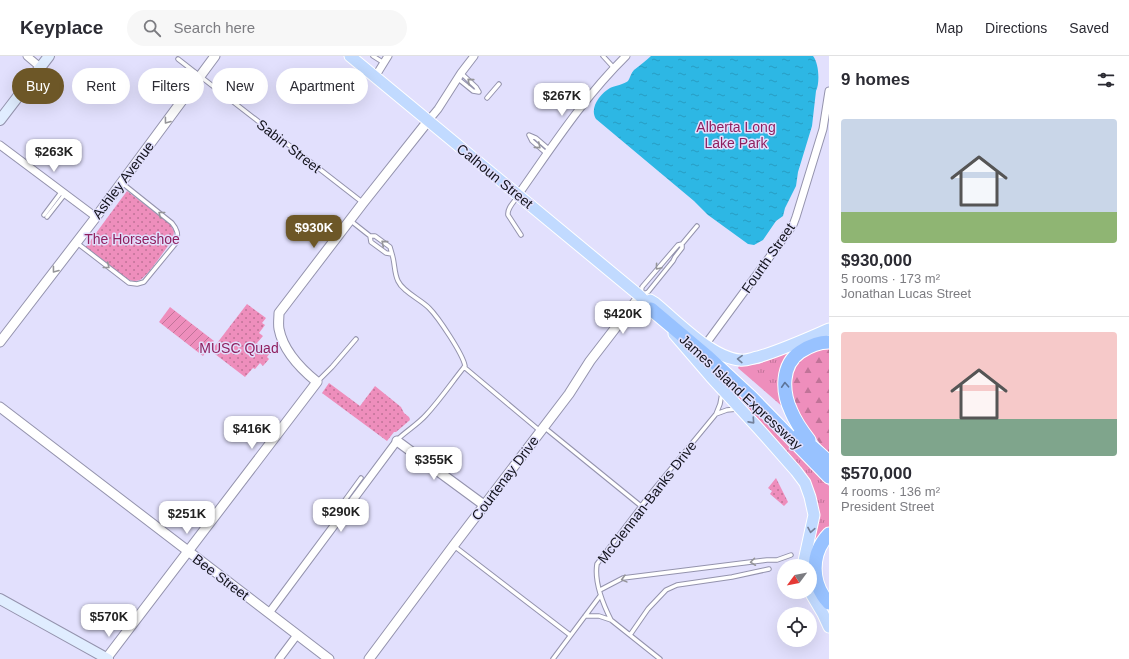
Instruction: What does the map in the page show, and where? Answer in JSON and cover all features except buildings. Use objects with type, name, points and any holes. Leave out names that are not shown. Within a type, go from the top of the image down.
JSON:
[{"type":"highway","name":"James Island Expressway","points":[[651,309],[708,358],[826,466]]},
{"type":"highway","points":[[826,466],[791,411],[787,401],[785,380],[789,364],[794,356],[817,343],[827,333]]},
{"type":"highway","name":"James Island Expressway","points":[[705,345],[800,436],[826,466]]},
{"type":"highway","points":[[829,534],[822,542],[818,550],[815,576],[822,594],[829,603]]},
{"type":"main road","points":[[0,120],[49,56]]},
{"type":"main road","name":"Calhoun Street","points":[[350,56],[640,296],[805,483],[814,515],[804,559]]},
{"type":"main road","name":"Calhoun Street","points":[[640,296],[655,303],[705,345],[730,358],[742,360],[765,355],[827,333]]},
{"type":"main road","points":[[0,599],[107,659]]},
{"type":"main road","points":[[814,599],[829,627]]},
{"type":"street","points":[[27,56],[40,67]]},
{"type":"street","name":"Ashley Avenue","points":[[204,71],[215,56]]},
{"type":"street","points":[[107,659],[317,382],[294,358],[284,342],[279,328],[279,313],[363,203],[438,109],[474,56]]},
{"type":"street","points":[[518,195],[592,93],[626,56]]},
{"type":"street","points":[[374,77],[385,59]]},
{"type":"street","name":"Fourth Street","points":[[705,345],[792,225],[796,217],[822,134],[829,91]]},
{"type":"street","name":"Ashley Avenue","points":[[0,342],[179,104]]},
{"type":"street","points":[[0,145],[96,216]]},
{"type":"street","name":"Courtenay Drive","points":[[369,659],[569,394],[590,361],[640,296]]},
{"type":"street","name":"Bee Street","points":[[0,407],[329,659]]},
{"type":"street","points":[[269,613],[397,441],[484,505]]},
{"type":"street","points":[[279,659],[297,635]]},
{"type":"lane","points":[[373,56],[385,59]]},
{"type":"lane","points":[[604,56],[614,68]]},
{"type":"lane","name":"Sabin Street","points":[[178,59],[190,68]]},
{"type":"lane","points":[[459,76],[476,87],[479,92],[474,91],[459,76]]},
{"type":"lane","name":"Sabin Street","points":[[204,79],[363,203]]},
{"type":"lane","points":[[487,98],[499,84]]},
{"type":"lane","points":[[529,136],[536,138],[548,152],[532,141],[529,136]]},
{"type":"lane","points":[[76,242],[129,283],[137,284],[144,282],[176,243],[178,231],[172,223],[121,182]]},
{"type":"lane","points":[[45,216],[64,193]]},
{"type":"lane","points":[[518,195],[507,212],[521,235]]},
{"type":"lane","points":[[350,220],[370,236],[375,236],[390,247],[398,281],[428,307],[458,349],[464,360],[465,366],[427,414],[419,423],[403,434],[397,441]]},
{"type":"lane","points":[[640,296],[642,286],[667,256],[678,245],[682,244],[697,226]]},
{"type":"lane","points":[[370,236],[371,242],[386,253],[392,254]]},
{"type":"lane","points":[[640,296],[648,292],[673,261],[682,248],[682,244]]},
{"type":"lane","points":[[670,254],[675,257]]},
{"type":"lane","points":[[317,382],[356,339]]},
{"type":"lane","points":[[464,367],[641,506]]},
{"type":"lane","points":[[716,414],[722,394],[721,388]]},
{"type":"lane","points":[[716,414],[727,410],[740,408]]},
{"type":"lane","name":"McClennan-Banks Drive","points":[[600,596],[600,590],[595,572],[597,564],[641,506],[716,414]]},
{"type":"lane","points":[[346,509],[345,500],[361,478]]},
{"type":"lane","points":[[454,545],[570,635]]},
{"type":"lane","points":[[600,590],[623,578],[777,560],[791,555]]},
{"type":"lane","points":[[630,635],[648,609],[666,590],[677,585],[732,577],[769,569]]},
{"type":"lane","points":[[553,659],[600,596]]},
{"type":"lane","points":[[600,596],[611,620]]},
{"type":"lane","points":[[585,616],[599,616],[611,620],[660,659]]},
{"type":"green space","name":"The Horseshoe","points":[[127,191],[170,224],[174,231],[173,239],[157,261],[143,278],[136,281],[125,278],[85,248]]},
{"type":"green space","name":"MUSC Quad","points":[[247,304],[266,318],[262,323],[265,325],[259,333],[263,336],[257,343],[270,353],[267,357],[269,359],[263,366],[260,363],[245,377],[211,351]]},
{"type":"green space","points":[[170,307],[214,341],[203,356],[159,322]]},
{"type":"green space","points":[[829,347],[829,453],[821,445],[798,414],[789,385],[794,366],[809,351]]},
{"type":"green space","points":[[792,349],[784,408],[738,368],[739,366],[759,364]]},
{"type":"green space","points":[[709,367],[781,436],[829,486],[829,527],[818,540],[814,539],[816,500]]},
{"type":"green space","points":[[329,383],[360,406],[375,386],[401,407],[410,420],[394,432],[387,441],[322,393]]},
{"type":"green space","points":[[776,478],[788,502],[784,506],[770,494],[772,491],[768,488]]},
{"type":"water","name":"Alberta Long Lake Park","points":[[651,56],[813,56],[815,59],[818,68],[818,78],[812,126],[798,172],[796,186],[785,208],[783,216],[776,221],[763,240],[754,245],[748,244],[708,215],[694,201],[596,119],[594,110],[599,98],[610,88],[628,81],[634,70]]}]
